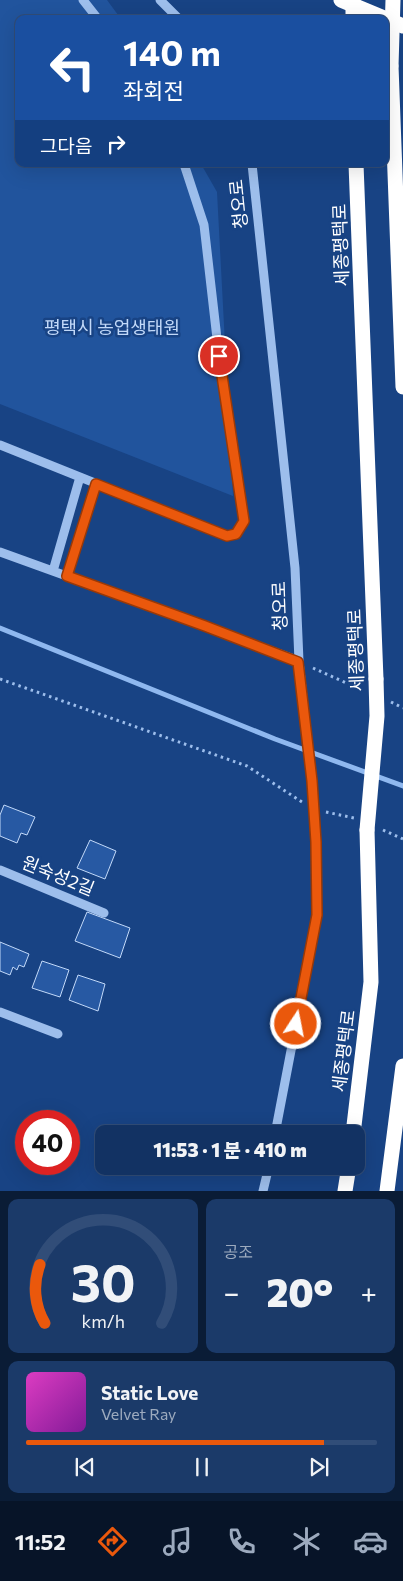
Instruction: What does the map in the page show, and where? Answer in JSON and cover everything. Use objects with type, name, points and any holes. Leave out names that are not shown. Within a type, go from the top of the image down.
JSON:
[{"type":"highway","points":[[341,0],[377,15]]},
{"type":"highway","points":[[353,0],[353,15]]},
{"type":"highway","points":[[393,0],[391,66],[403,387]]},
{"type":"highway","points":[[389,20],[403,26]]},
{"type":"highway","name":"세종평택로","points":[[354,1125],[371,982],[367,830],[378,716],[356,167]]},
{"type":"highway","points":[[387,1191],[403,1066]]},
{"type":"highway","points":[[345,1191],[348,1175]]},
{"type":"street","points":[[83,0],[95,15]]},
{"type":"street","points":[[160,0],[175,15]]},
{"type":"street","points":[[0,445],[227,536],[236,534],[244,521],[219,356],[204,225],[185,167]]},
{"type":"street","name":"청오로","points":[[252,167],[294,568],[298,662],[312,781],[316,842],[317,915],[277,1125]]},
{"type":"street","points":[[53,571],[80,477]]},
{"type":"street","points":[[67,576],[96,484]]},
{"type":"street","points":[[0,552],[205,626],[298,662]]},
{"type":"street","name":"원숙성2길","points":[[0,870],[104,912]]},
{"type":"street","points":[[0,1012],[58,1034]]},
{"type":"street","points":[[264,1191],[267,1175]]},
{"type":"path","points":[[298,662],[363,690]]},
{"type":"path","points":[[0,679],[247,766],[313,809]]},
{"type":"path","points":[[387,701],[403,708]]},
{"type":"green space","name":"평택시 농업생태원","points":[[0,0],[107,0],[118,15],[15,15],[15,167],[203,167],[217,192],[233,496],[0,404]]},
{"type":"building","points":[[4,805],[35,817],[27,835],[21,833],[17,843],[0,836],[0,815]]},
{"type":"building","points":[[90,840],[116,851],[105,879],[77,868]]},
{"type":"building","points":[[87,912],[130,928],[120,958],[75,941]]},
{"type":"building","points":[[0,942],[29,954],[24,967],[19,965],[17,970],[13,967],[10,975],[0,971]]},
{"type":"building","points":[[42,961],[69,970],[60,997],[32,988]]},
{"type":"building","points":[[78,975],[105,984],[98,1011],[69,1000]]},
{"type":"waterway","points":[[0,628],[275,739],[403,786]]},
{"type":"route","points":[[219,356],[244,521],[236,534],[227,536],[96,484],[67,576],[298,662],[312,781],[316,842],[317,915],[296,1024]]}]
